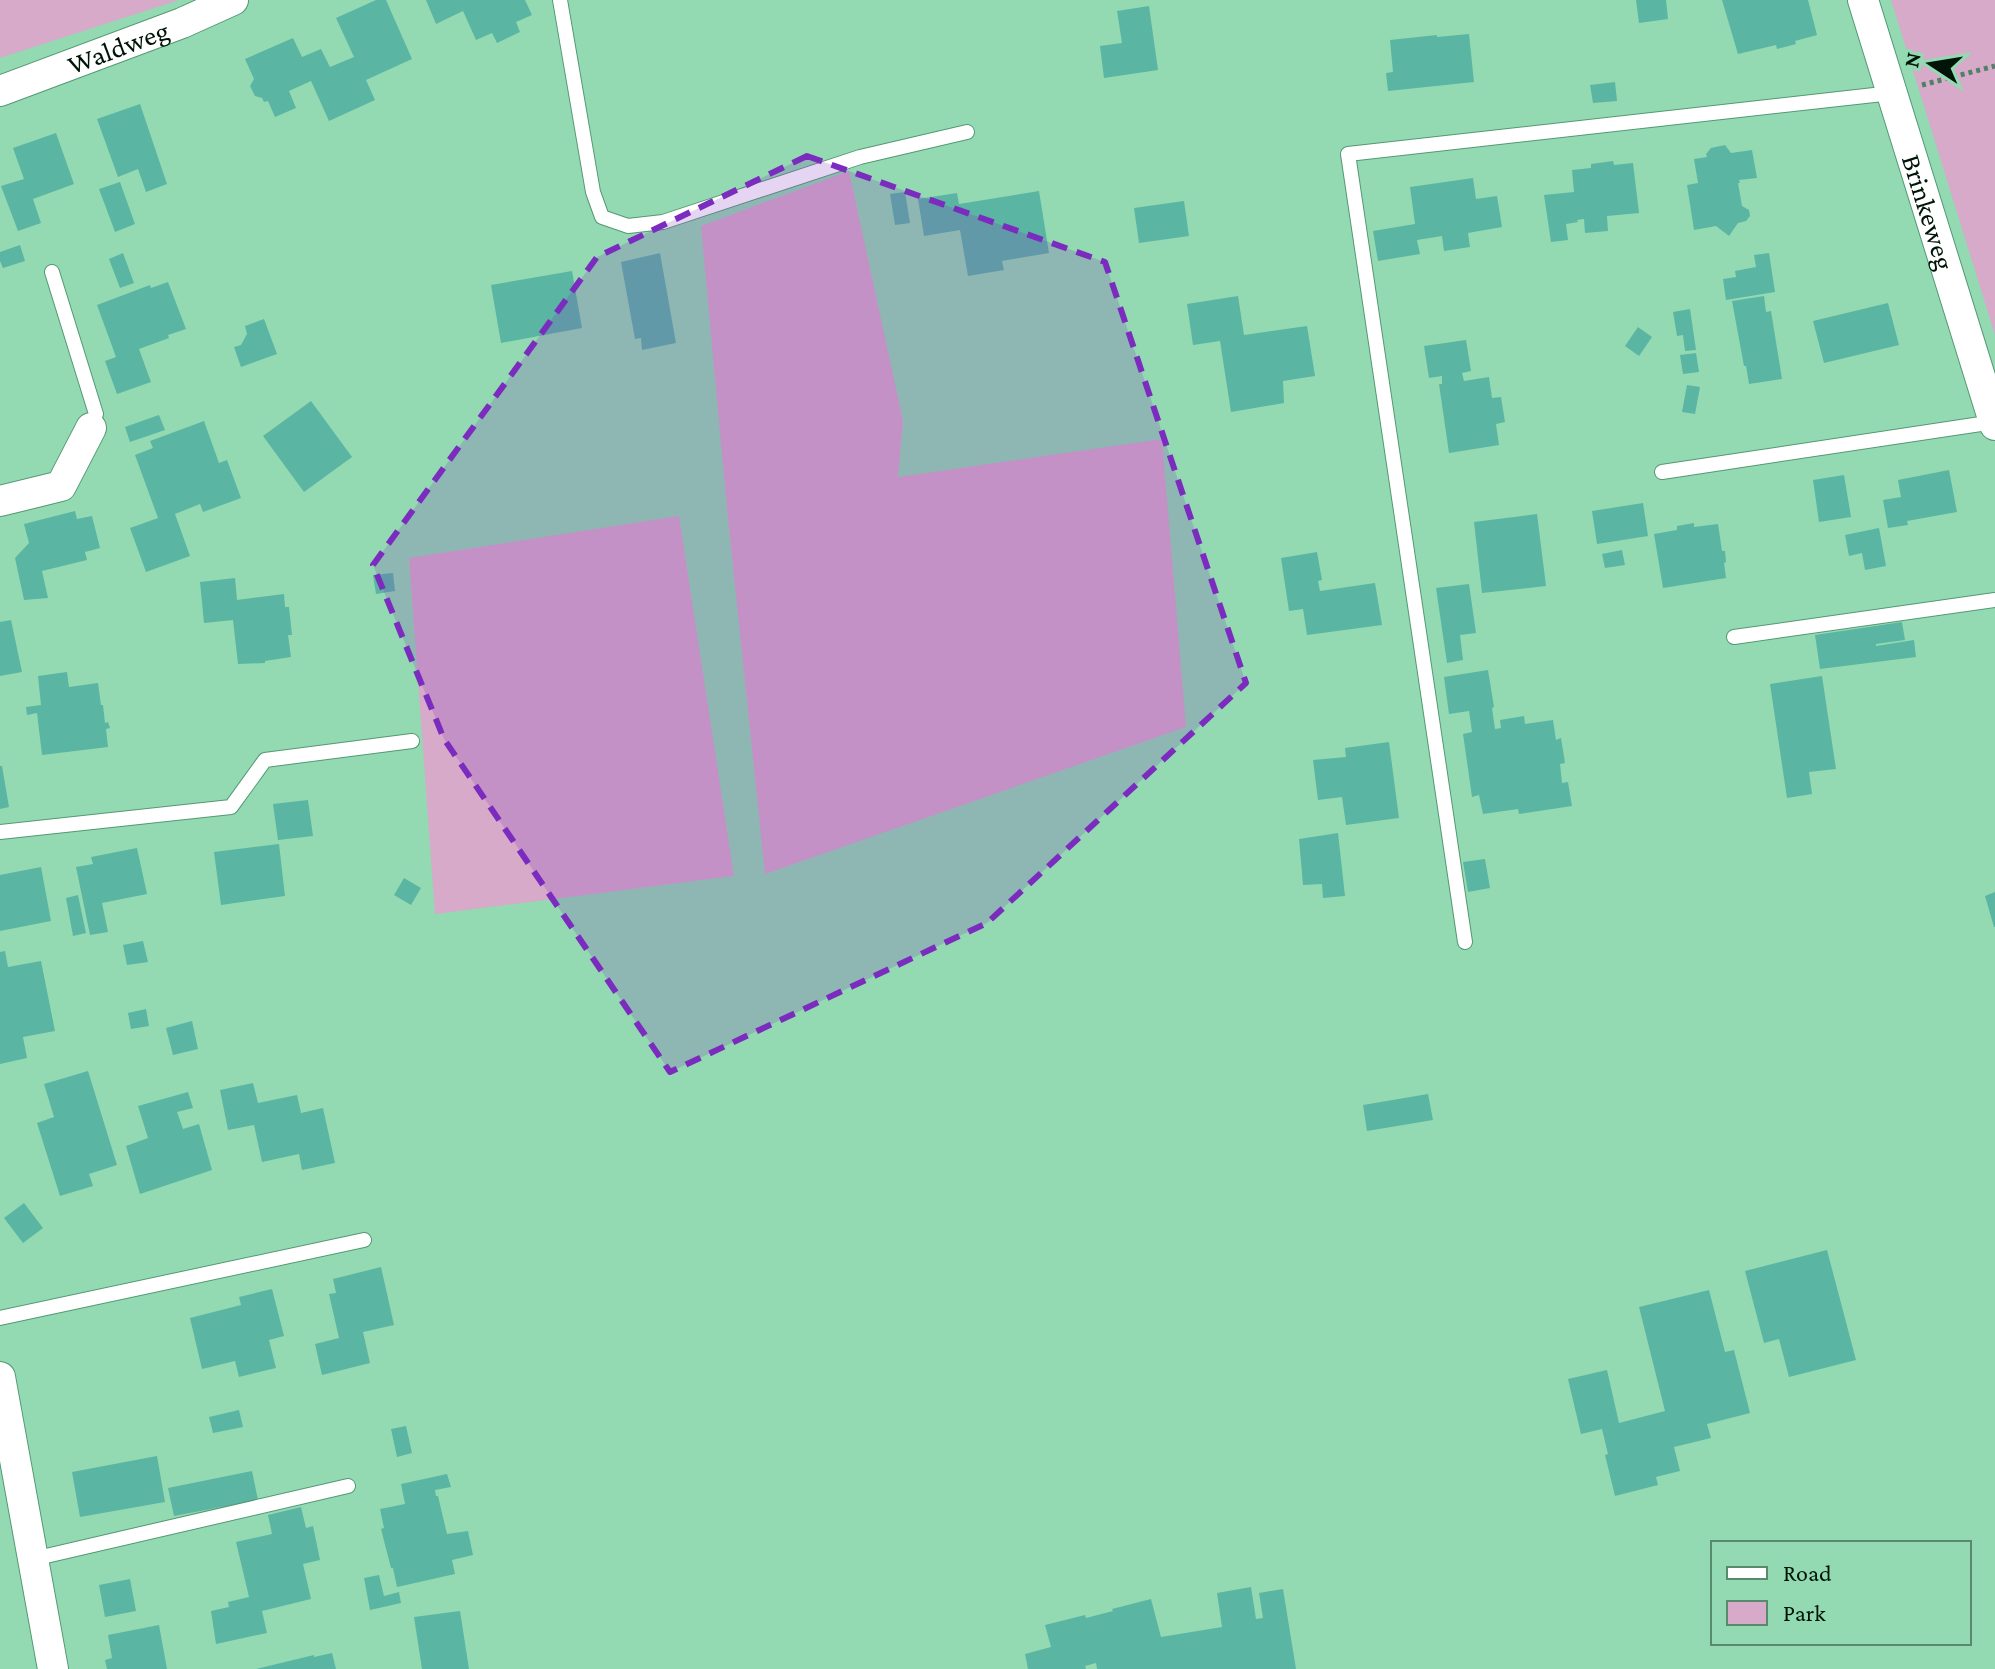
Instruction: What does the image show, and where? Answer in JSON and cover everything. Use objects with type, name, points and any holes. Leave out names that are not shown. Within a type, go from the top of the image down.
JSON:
[{"type":"street","name":"Waldweg","points":[[0,91],[182,23],[233,0]]},
{"type":"street","name":"Brinkeweg","points":[[1863,0],[1995,423]]},
{"type":"street","points":[[0,501],[61,486],[91,428]]},
{"type":"street","points":[[0,1377],[53,1669]]},
{"type":"lane","points":[[560,0],[593,192],[602,217],[628,226],[663,222],[860,157],[967,132]]},
{"type":"lane","points":[[1465,942],[1348,154],[1892,93]]},
{"type":"lane","points":[[52,272],[96,414],[91,428]]},
{"type":"lane","points":[[1662,472],[1995,423]]},
{"type":"lane","points":[[1734,637],[1995,600]]},
{"type":"lane","points":[[0,832],[231,807],[265,760],[412,741]]},
{"type":"lane","points":[[0,1318],[364,1240]]},
{"type":"lane","points":[[33,1559],[348,1486]]},
{"type":"path","points":[[1892,93],[1995,66]]},
{"type":"highlighted area","points":[[807,156],[1105,262],[1246,683],[987,923],[670,1072],[444,739],[373,565],[597,257]]},
{"type":"green space","points":[[0,0],[179,0],[0,58]]},
{"type":"green space","points":[[1891,0],[1995,0],[1995,335]]},
{"type":"green space","points":[[849,171],[903,421],[898,477],[1162,439],[1186,727],[765,874],[701,226]]},
{"type":"green space","points":[[679,516],[734,876],[435,914],[409,558]]},
{"type":"building","points":[[376,0],[386,0],[412,59],[366,80],[375,100],[329,121],[311,81],[289,91],[296,108],[275,117],[268,101],[255,96],[250,86],[254,79],[245,59],[293,38],[302,57],[321,49],[330,67],[354,57],[336,18]]},
{"type":"building","points":[[426,0],[525,0],[532,15],[516,22],[520,32],[497,43],[492,33],[476,40],[463,11],[436,24]]},
{"type":"building","points":[[1636,0],[1666,0],[1668,19],[1639,23]]},
{"type":"building","points":[[1722,0],[1808,0],[1817,35],[1777,49],[1776,45],[1738,54]]},
{"type":"building","points":[[1149,6],[1158,70],[1104,78],[1100,46],[1122,43],[1117,11]]},
{"type":"building","points":[[1469,34],[1474,82],[1388,91],[1386,73],[1393,72],[1390,40]]},
{"type":"building","points":[[1615,82],[1617,101],[1593,103],[1590,85]]},
{"type":"building","points":[[140,104],[167,184],[146,192],[138,169],[118,177],[97,119]]},
{"type":"building","points":[[56,133],[74,184],[33,199],[41,223],[18,231],[1,186],[24,179],[13,148]]},
{"type":"building","points":[[1725,145],[1731,153],[1752,150],[1757,178],[1739,180],[1742,206],[1749,210],[1750,216],[1738,223],[1729,236],[1716,226],[1694,230],[1687,185],[1698,183],[1694,159],[1707,157],[1711,148]]},
{"type":"building","points":[[1613,161],[1614,165],[1633,163],[1639,213],[1607,216],[1608,231],[1585,233],[1584,219],[1577,220],[1566,224],[1568,240],[1551,242],[1544,195],[1574,192],[1572,170]]},
{"type":"building","points":[[1473,178],[1476,199],[1497,196],[1502,227],[1468,233],[1470,247],[1444,251],[1442,236],[1417,240],[1420,254],[1378,261],[1373,231],[1415,224],[1410,187]]},
{"type":"building","points":[[120,182],[135,224],[115,232],[99,189]]},
{"type":"building","points":[[1039,191],[1049,253],[1002,261],[1004,270],[968,276],[960,230],[924,236],[918,199],[957,193],[959,204]]},
{"type":"building","points":[[905,192],[910,223],[895,225],[890,194]]},
{"type":"building","points":[[1184,201],[1189,236],[1139,243],[1134,208]]},
{"type":"building","points":[[20,245],[25,261],[3,268],[0,252]]},
{"type":"building","points":[[123,253],[134,283],[120,288],[109,259]]},
{"type":"building","points":[[660,253],[676,343],[642,350],[641,338],[635,339],[621,262]]},
{"type":"building","points":[[1769,253],[1775,292],[1726,300],[1723,279],[1736,277],[1735,271],[1756,267],[1754,255]]},
{"type":"building","points":[[572,271],[582,328],[501,343],[491,285]]},
{"type":"building","points":[[168,282],[186,329],[139,349],[151,382],[117,394],[105,361],[116,357],[97,305],[150,285],[151,288]]},
{"type":"building","points":[[1238,296],[1244,335],[1307,326],[1315,376],[1283,381],[1284,403],[1231,412],[1220,341],[1193,345],[1187,304]]},
{"type":"building","points":[[1764,296],[1766,312],[1771,311],[1782,379],[1749,384],[1732,301]]},
{"type":"building","points":[[1888,303],[1899,345],[1824,363],[1813,321]]},
{"type":"building","points":[[1690,309],[1696,350],[1685,351],[1683,335],[1677,336],[1673,312]]},
{"type":"building","points":[[264,319],[277,354],[241,367],[234,347],[241,345],[247,334],[245,326]]},
{"type":"building","points":[[1638,327],[1652,337],[1639,356],[1625,346]]},
{"type":"building","points":[[1466,340],[1471,371],[1462,373],[1464,381],[1489,377],[1492,398],[1501,397],[1505,422],[1496,424],[1499,445],[1449,453],[1439,384],[1442,384],[1442,376],[1429,378],[1424,346]]},
{"type":"building","points":[[1696,353],[1699,372],[1683,374],[1680,355]]},
{"type":"building","points":[[1687,385],[1700,387],[1695,414],[1682,412]]},
{"type":"building","points":[[311,401],[352,457],[304,492],[263,436]]},
{"type":"building","points":[[159,415],[165,430],[130,442],[125,427]]},
{"type":"building","points":[[204,421],[219,463],[227,460],[241,498],[203,512],[200,504],[175,514],[190,556],[146,572],[130,528],[158,518],[135,455],[153,448],[150,441]]},
{"type":"building","points":[[1949,470],[1957,512],[1907,521],[1908,525],[1888,528],[1883,500],[1901,497],[1898,480]]},
{"type":"building","points":[[1844,475],[1851,517],[1819,522],[1813,480]]},
{"type":"building","points":[[1643,503],[1648,536],[1597,544],[1592,511]]},
{"type":"building","points":[[75,511],[77,519],[92,516],[100,548],[85,552],[87,560],[42,571],[48,598],[24,600],[15,558],[29,543],[24,524]]},
{"type":"building","points":[[1537,514],[1546,586],[1482,593],[1474,522]]},
{"type":"building","points":[[1694,523],[1694,527],[1718,524],[1722,551],[1725,551],[1726,578],[1663,588],[1654,534]]},
{"type":"building","points":[[1879,528],[1886,566],[1865,570],[1862,553],[1849,556],[1845,535]]},
{"type":"building","points":[[1622,550],[1625,565],[1605,568],[1602,554]]},
{"type":"building","points":[[1317,552],[1322,580],[1318,581],[1320,591],[1375,583],[1382,625],[1307,635],[1303,609],[1289,611],[1281,558]]},
{"type":"building","points":[[393,573],[395,591],[376,594],[373,575]]},
{"type":"building","points":[[235,578],[237,600],[284,594],[285,607],[289,607],[291,657],[265,663],[238,664],[233,620],[204,623],[200,582]]},
{"type":"building","points":[[1469,584],[1476,633],[1460,635],[1463,660],[1447,663],[1436,588]]},
{"type":"building","points":[[11,620],[22,672],[0,676],[0,622]]},
{"type":"building","points":[[1902,622],[1905,640],[1876,646],[1914,640],[1916,657],[1820,669],[1815,635]]},
{"type":"building","points":[[1488,670],[1495,729],[1501,728],[1500,720],[1524,716],[1525,724],[1553,720],[1556,740],[1561,738],[1565,763],[1560,764],[1562,783],[1568,782],[1572,806],[1519,814],[1518,809],[1483,814],[1479,795],[1472,797],[1463,734],[1472,732],[1469,711],[1449,714],[1444,677]]},
{"type":"building","points":[[67,672],[69,687],[98,683],[105,723],[108,722],[110,728],[106,729],[108,747],[42,755],[37,713],[27,715],[26,707],[41,705],[38,676]]},
{"type":"building","points":[[1822,676],[1836,769],[1809,772],[1812,794],[1787,798],[1770,684]]},
{"type":"building","points":[[1389,742],[1399,818],[1346,825],[1342,797],[1318,800],[1313,760],[1346,757],[1345,748]]},
{"type":"building","points":[[0,766],[9,807],[0,809]]},
{"type":"building","points":[[308,800],[313,836],[278,840],[273,804]]},
{"type":"building","points":[[1338,833],[1345,896],[1323,898],[1322,884],[1303,885],[1299,839]]},
{"type":"building","points":[[279,844],[285,896],[221,905],[214,852]]},
{"type":"building","points":[[137,848],[147,894],[102,903],[108,932],[90,935],[76,867],[93,864],[91,857]]},
{"type":"building","points":[[1485,859],[1490,888],[1468,892],[1463,862]]},
{"type":"building","points":[[41,867],[51,921],[0,931],[0,875]]},
{"type":"building","points":[[404,878],[421,888],[411,905],[394,895]]},
{"type":"building","points":[[1995,892],[1995,927],[1994,927],[1985,896]]},
{"type":"building","points":[[78,895],[86,933],[73,936],[66,898]]},
{"type":"building","points":[[143,941],[148,962],[127,965],[123,945]]},
{"type":"building","points":[[5,951],[8,967],[41,961],[55,1031],[23,1037],[27,1058],[0,1064],[0,952]]},
{"type":"building","points":[[146,1009],[149,1026],[131,1029],[128,1013]]},
{"type":"building","points":[[192,1021],[198,1049],[173,1055],[166,1028]]},
{"type":"building","points":[[88,1071],[117,1165],[89,1174],[93,1186],[60,1196],[37,1123],[54,1117],[44,1084]]},
{"type":"building","points":[[253,1083],[258,1103],[297,1095],[301,1113],[323,1108],[335,1163],[302,1170],[299,1154],[262,1162],[254,1125],[228,1130],[220,1090]]},
{"type":"building","points":[[188,1092],[193,1108],[177,1112],[183,1129],[199,1124],[212,1170],[140,1194],[126,1146],[148,1138],[138,1106]]},
{"type":"building","points":[[1428,1094],[1433,1120],[1367,1131],[1363,1105]]},
{"type":"building","points":[[24,1203],[43,1228],[23,1243],[4,1218]]},
{"type":"building","points":[[1827,1250],[1856,1360],[1789,1377],[1779,1339],[1764,1343],[1745,1271]]},
{"type":"building","points":[[381,1267],[394,1325],[363,1332],[370,1363],[322,1375],[315,1344],[339,1338],[329,1294],[336,1293],[333,1279]]},
{"type":"building","points":[[272,1289],[284,1336],[269,1340],[276,1368],[239,1377],[235,1361],[202,1369],[190,1318],[241,1305],[239,1297]]},
{"type":"building","points":[[1709,1290],[1725,1352],[1734,1350],[1750,1413],[1707,1424],[1711,1438],[1674,1447],[1680,1471],[1656,1477],[1658,1485],[1615,1496],[1602,1429],[1581,1434],[1568,1379],[1607,1370],[1619,1423],[1665,1411],[1639,1307]]},
{"type":"building","points":[[239,1410],[243,1427],[213,1433],[209,1417]]},
{"type":"building","points":[[406,1426],[412,1453],[397,1457],[391,1429]]},
{"type":"building","points":[[157,1456],[165,1502],[80,1517],[72,1472]]},
{"type":"building","points":[[252,1471],[258,1500],[174,1516],[168,1488]]},
{"type":"building","points":[[447,1474],[451,1487],[435,1490],[447,1534],[468,1531],[473,1555],[452,1560],[455,1574],[397,1587],[381,1529],[384,1528],[380,1509],[405,1504],[401,1484]]},
{"type":"building","points":[[301,1507],[306,1528],[313,1526],[320,1560],[303,1564],[311,1599],[262,1611],[267,1633],[216,1644],[211,1611],[229,1607],[228,1602],[249,1597],[236,1542],[272,1534],[268,1515]]},
{"type":"building","points":[[379,1575],[384,1596],[399,1592],[401,1603],[370,1610],[364,1578]]},
{"type":"building","points":[[130,1579],[136,1611],[105,1617],[99,1585]]},
{"type":"building","points":[[1251,1587],[1256,1619],[1263,1618],[1259,1593],[1283,1589],[1296,1669],[1097,1669],[1096,1663],[1085,1666],[1086,1669],[1028,1669],[1025,1654],[1051,1647],[1045,1625],[1085,1615],[1086,1618],[1151,1599],[1161,1637],[1222,1627],[1217,1593]]},
{"type":"building","points":[[460,1611],[469,1669],[422,1669],[414,1617]]},
{"type":"building","points":[[159,1625],[167,1669],[107,1669],[105,1660],[112,1658],[108,1635]]},
{"type":"building","points":[[332,1653],[336,1669],[256,1669],[314,1655]]}]
